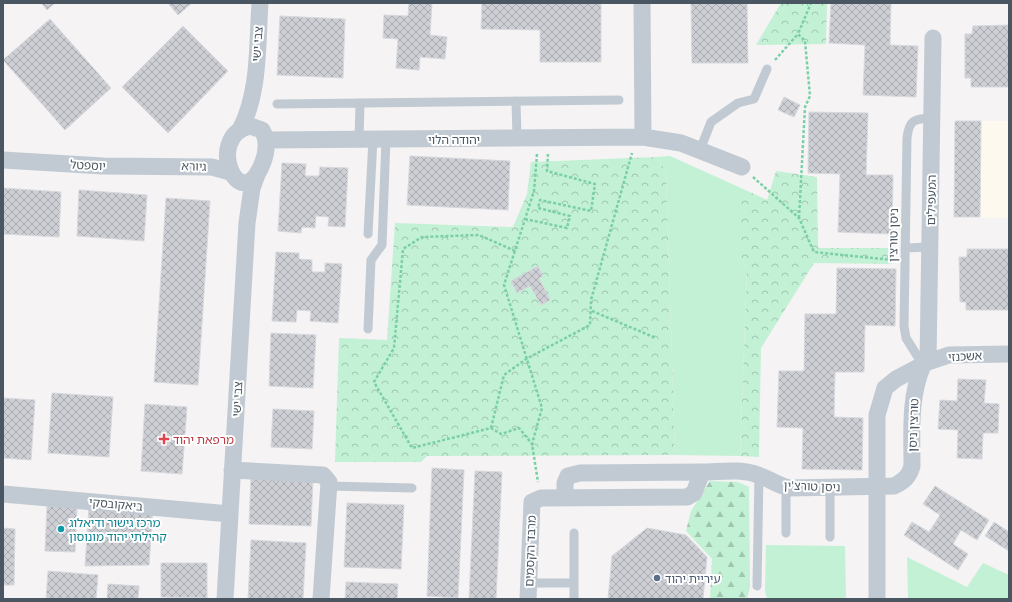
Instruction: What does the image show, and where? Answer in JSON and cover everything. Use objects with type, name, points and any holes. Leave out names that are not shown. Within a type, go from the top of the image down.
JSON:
[{"type":"street","name":"צבי ישי","points":[[235,137],[247,116],[254,84],[260,3]]},
{"type":"street","points":[[640,137],[642,3]]},
{"type":"street","name":"המעפילים","points":[[926,364],[930,247],[933,38]]},
{"type":"street","name":"צבי ישי","points":[[254,84],[264,135]]},
{"type":"street","points":[[250,126],[264,135],[266,152],[258,172],[253,179],[248,182],[242,182],[233,176],[227,157],[235,137],[250,126]]},
{"type":"street","name":"יהודה הלוי","points":[[264,135],[373,140],[640,137],[681,143],[742,167]]},
{"type":"street","name":"גיורא","points":[[172,166],[208,158],[235,137]]},
{"type":"street","name":"יוספטל","points":[[3,160],[103,166],[172,166]]},
{"type":"street","name":"גיורא","points":[[172,166],[212,167],[233,176]]},
{"type":"street","name":"צבי ישי","points":[[225,599],[247,223],[252,188],[258,172]]},
{"type":"street","name":"צבי ישי","points":[[233,176],[245,204],[247,223]]},
{"type":"street","name":"אשכנזי","points":[[926,364],[949,355],[1009,354]]},
{"type":"street","points":[[877,599],[877,415],[885,388],[896,378],[926,364]]},
{"type":"street","name":"טורצין ניסן","points":[[877,488],[894,486],[903,482],[909,475],[912,466],[912,408],[915,390],[926,364]]},
{"type":"street","points":[[232,470],[323,475],[329,482],[321,599]]},
{"type":"street","name":"ניסן טורצ'ין","points":[[565,498],[565,483],[568,476],[580,473],[744,471],[759,475],[773,484],[786,487],[877,488]]},
{"type":"street","points":[[537,500],[565,498],[687,497],[694,493],[702,472]]},
{"type":"street","name":"ביאקובסקי","points":[[3,494],[230,514]]},
{"type":"street","name":"מרבד הקסמים","points":[[528,591],[537,500]]},
{"type":"lane","points":[[700,150],[712,122],[738,103],[754,99],[767,69]]},
{"type":"lane","points":[[277,104],[618,100]]},
{"type":"lane","points":[[516,101],[517,138]]},
{"type":"lane","points":[[360,103],[373,140],[382,245],[371,260],[368,329]]},
{"type":"lane","name":"ניסן טורצין","points":[[926,364],[906,338],[904,326],[905,248],[908,128],[916,119],[932,118]]},
{"type":"lane","points":[[368,234],[373,140]]},
{"type":"lane","points":[[905,248],[930,247]]},
{"type":"lane","points":[[756,586],[759,475]]},
{"type":"lane","points":[[328,486],[412,488]]},
{"type":"lane","points":[[786,487],[786,534]]},
{"type":"lane","points":[[830,488],[830,537]]},
{"type":"lane","points":[[574,534],[574,599]]},
{"type":"lane","points":[[528,591],[574,583]]},
{"type":"path","points":[[767,69],[798,34],[811,3]]},
{"type":"path","points":[[798,34],[805,41],[810,96],[805,107],[799,218]]},
{"type":"path","points":[[491,428],[504,375],[526,359],[590,325],[592,311],[591,300],[640,137]]},
{"type":"path","points":[[525,219],[568,228],[570,216],[538,208],[540,200],[591,211],[595,184],[547,171],[544,138]]},
{"type":"path","points":[[537,500],[532,444],[542,408],[504,285],[534,191],[544,138]]},
{"type":"path","points":[[742,167],[799,218],[814,252],[905,261]]},
{"type":"path","points":[[515,251],[479,235],[422,237],[403,249],[394,348],[374,382],[412,448],[491,428],[501,434],[519,428],[532,444]]},
{"type":"path","points":[[592,311],[656,338]]},
{"type":"shaded area","points":[[955,121],[1009,121],[1009,218],[954,217]]},
{"type":"green space","points":[[781,3],[827,3],[826,44],[756,45]]},
{"type":"green space","points":[[670,156],[741,188],[741,258],[747,269],[740,456],[675,455],[666,171],[656,157]]},
{"type":"green space","points":[[656,157],[666,171],[675,455],[427,456],[421,462],[335,462],[339,338],[387,340],[395,223],[513,227],[527,194],[531,162]]},
{"type":"green space","points":[[776,171],[817,177],[818,248],[892,248],[892,264],[814,263],[761,348],[759,457],[740,456],[747,269],[741,258],[741,188],[767,200]]},
{"type":"green space","points":[[710,481],[738,482],[749,487],[750,587],[747,599],[710,599],[712,559],[686,531],[691,511]]},
{"type":"green space","points":[[766,545],[845,546],[846,599],[767,599],[765,591]]},
{"type":"green space","points":[[907,557],[967,587],[983,563],[1009,575],[1009,599],[908,599]]},
{"type":"building","points":[[41,3],[55,3],[47,10]]},
{"type":"building","points":[[168,3],[192,3],[178,15]]},
{"type":"building","points":[[409,3],[432,3],[430,35],[447,37],[445,59],[420,57],[419,70],[396,68],[398,39],[383,38],[384,15],[408,16]]},
{"type":"building","points":[[482,3],[601,3],[601,62],[540,62],[540,30],[481,29]]},
{"type":"building","points":[[691,3],[747,3],[748,63],[692,63]]},
{"type":"building","points":[[831,3],[891,3],[890,45],[918,46],[916,97],[863,95],[865,45],[829,43]]},
{"type":"building","points":[[280,16],[345,19],[343,78],[277,75]]},
{"type":"building","points":[[50,19],[111,88],[65,130],[3,60]]},
{"type":"building","points":[[1009,25],[1009,87],[971,87],[971,78],[965,78],[965,34],[972,34],[973,26]]},
{"type":"building","points":[[183,26],[228,71],[168,133],[122,87]]},
{"type":"building","points":[[784,97],[800,105],[794,117],[778,110]]},
{"type":"building","points":[[809,112],[868,113],[866,175],[893,175],[892,234],[838,232],[840,174],[808,173]]},
{"type":"building","points":[[955,121],[981,121],[980,217],[954,217]]},
{"type":"building","points":[[410,156],[510,161],[508,210],[407,205]]},
{"type":"building","points":[[282,163],[306,164],[305,176],[319,176],[320,167],[348,168],[345,227],[328,226],[329,217],[316,216],[315,228],[302,227],[301,233],[278,231]]},
{"type":"building","points":[[3,188],[61,192],[59,237],[3,234]]},
{"type":"building","points":[[79,190],[147,195],[144,241],[77,236]]},
{"type":"building","points":[[166,198],[210,201],[198,385],[154,382]]},
{"type":"building","points":[[967,249],[1009,249],[1009,310],[966,310],[966,302],[960,302],[959,257],[967,257]]},
{"type":"building","points":[[276,252],[299,253],[299,259],[312,260],[312,272],[325,272],[325,263],[342,264],[338,323],[310,321],[311,311],[297,310],[296,322],[272,321]]},
{"type":"building","points":[[538,266],[543,276],[539,278],[550,300],[541,305],[530,286],[517,293],[511,281]]},
{"type":"building","points":[[837,268],[896,269],[895,326],[865,325],[864,372],[835,372],[834,417],[863,418],[862,470],[802,469],[803,428],[777,427],[779,371],[804,371],[805,314],[836,314]]},
{"type":"building","points":[[271,333],[316,335],[313,388],[269,386]]},
{"type":"building","points":[[958,379],[986,380],[984,403],[999,404],[998,433],[983,433],[982,459],[957,458],[958,430],[938,429],[940,400],[957,401]]},
{"type":"building","points":[[52,393],[113,397],[109,457],[48,453]]},
{"type":"building","points":[[3,398],[35,400],[31,460],[3,458]]},
{"type":"building","name":"מרפאת יהוד","points":[[145,404],[187,407],[182,474],[141,471]]},
{"type":"building","points":[[273,409],[314,411],[312,449],[271,447]]},
{"type":"building","points":[[432,468],[464,470],[458,598],[427,596]]},
{"type":"building","points":[[475,471],[502,472],[496,599],[469,599]]},
{"type":"building","points":[[251,476],[313,478],[311,526],[249,524]]},
{"type":"building","points":[[935,486],[989,520],[977,540],[961,530],[953,544],[968,554],[958,570],[904,535],[912,522],[929,532],[940,515],[923,504]]},
{"type":"building","points":[[347,503],[404,505],[401,569],[344,567]]},
{"type":"building","name":"מרכז גישור ודיאלוג קהילתי יהוד מונוסון","points":[[47,506],[77,508],[75,552],[45,551]]},
{"type":"building","points":[[89,507],[153,510],[149,565],[85,566]]},
{"type":"building","points":[[994,522],[1009,532],[1009,551],[985,536]]},
{"type":"building","points":[[3,528],[15,529],[14,585],[3,585]]},
{"type":"building","name":"עיריית יהוד","points":[[647,528],[686,535],[707,557],[703,599],[608,599],[612,556]]},
{"type":"building","points":[[251,540],[306,543],[303,599],[248,599]]},
{"type":"building","points":[[161,563],[207,563],[207,598],[161,597]]},
{"type":"building","points":[[48,571],[98,575],[96,599],[46,599]]},
{"type":"building","points":[[346,582],[398,584],[397,599],[345,599]]},
{"type":"building","points":[[108,584],[139,586],[138,599],[107,599]]},
{"type":"place","name":"מרפאת יהוד","points":[[164,439]]},
{"type":"place","name":"מרכז גישור ודיאלוג קהילתי יהוד מונוסון","points":[[61,529]]},
{"type":"place","name":"עיריית יהוד","points":[[657,578]]}]
